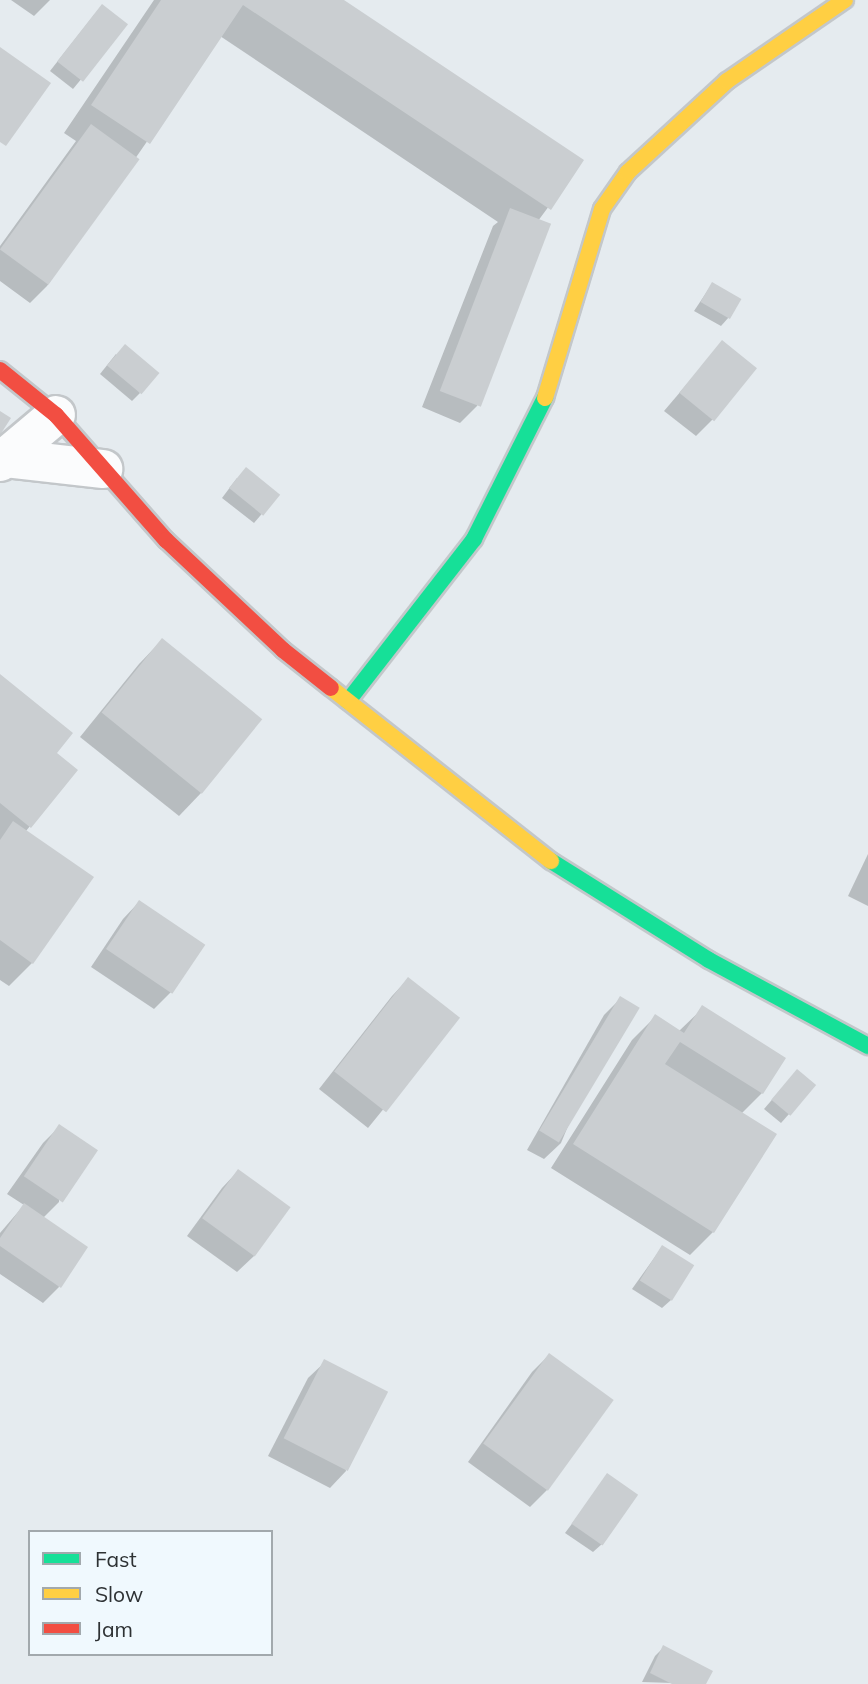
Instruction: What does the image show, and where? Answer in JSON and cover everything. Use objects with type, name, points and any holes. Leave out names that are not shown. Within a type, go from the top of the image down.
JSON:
[{"type":"street","points":[[348,701],[474,539],[545,399],[602,209],[628,172],[727,81],[845,0]]},
{"type":"street","points":[[0,370],[56,415],[166,540],[283,650],[569,875],[709,960],[868,1046]]},
{"type":"street","points":[[3,460],[56,415]]},
{"type":"street","points":[[3,460],[103,469]]},
{"type":"building","points":[[161,0],[344,0],[584,160],[551,210],[243,5],[150,144],[91,105]]},
{"type":"building","points":[[102,4],[128,24],[83,82],[57,62]]},
{"type":"building","points":[[0,47],[51,83],[6,146],[0,142]]},
{"type":"building","points":[[91,124],[140,159],[48,285],[0,249]]},
{"type":"building","points":[[510,208],[551,224],[481,407],[440,391]]},
{"type":"building","points":[[712,282],[741,299],[730,319],[700,302]]},
{"type":"building","points":[[722,340],[757,368],[714,421],[679,393]]},
{"type":"building","points":[[125,344],[159,373],[141,394],[107,365]]},
{"type":"building","points":[[0,411],[11,418],[0,435]]},
{"type":"building","points":[[246,467],[280,495],[263,516],[229,488]]},
{"type":"building","points":[[162,638],[262,719],[202,794],[102,713]]},
{"type":"building","points":[[0,674],[73,733],[57,753],[78,770],[31,828],[0,803]]},
{"type":"building","points":[[13,821],[94,877],[33,964],[0,940],[0,840]]},
{"type":"building","points":[[139,900],[205,945],[172,994],[106,949]]},
{"type":"building","points":[[408,977],[460,1018],[386,1112],[334,1072]]},
{"type":"building","points":[[620,996],[640,1008],[559,1142],[539,1131]]},
{"type":"building","points":[[702,1005],[786,1058],[763,1094],[680,1042],[665,1064],[777,1134],[714,1233],[573,1144],[655,1014],[684,1033]]},
{"type":"building","points":[[797,1069],[816,1085],[790,1116],[771,1100]]},
{"type":"building","points":[[59,1124],[98,1150],[63,1203],[24,1176]]},
{"type":"building","points":[[238,1169],[291,1207],[255,1257],[202,1218]]},
{"type":"building","points":[[24,1203],[88,1247],[61,1288],[0,1246],[0,1238]]},
{"type":"building","points":[[662,1245],[694,1265],[672,1301],[640,1281]]},
{"type":"building","points":[[549,1353],[614,1400],[548,1491],[483,1444]]},
{"type":"building","points":[[324,1359],[388,1392],[348,1471],[284,1438]]},
{"type":"building","points":[[607,1473],[638,1495],[603,1546],[571,1524]]},
{"type":"building","points":[[663,1645],[713,1671],[706,1684],[672,1684],[650,1673]]},
{"type":"traffic: fast","points":[[348,701],[474,539],[545,398]]},
{"type":"traffic: fast","points":[[551,861],[709,960],[868,1046]]},
{"type":"traffic: slow","points":[[545,398],[602,209],[628,172],[727,81],[845,0]]},
{"type":"traffic: slow","points":[[331,688],[551,861]]},
{"type":"traffic: jam","points":[[0,370],[56,415],[166,540],[283,650],[331,688]]}]
